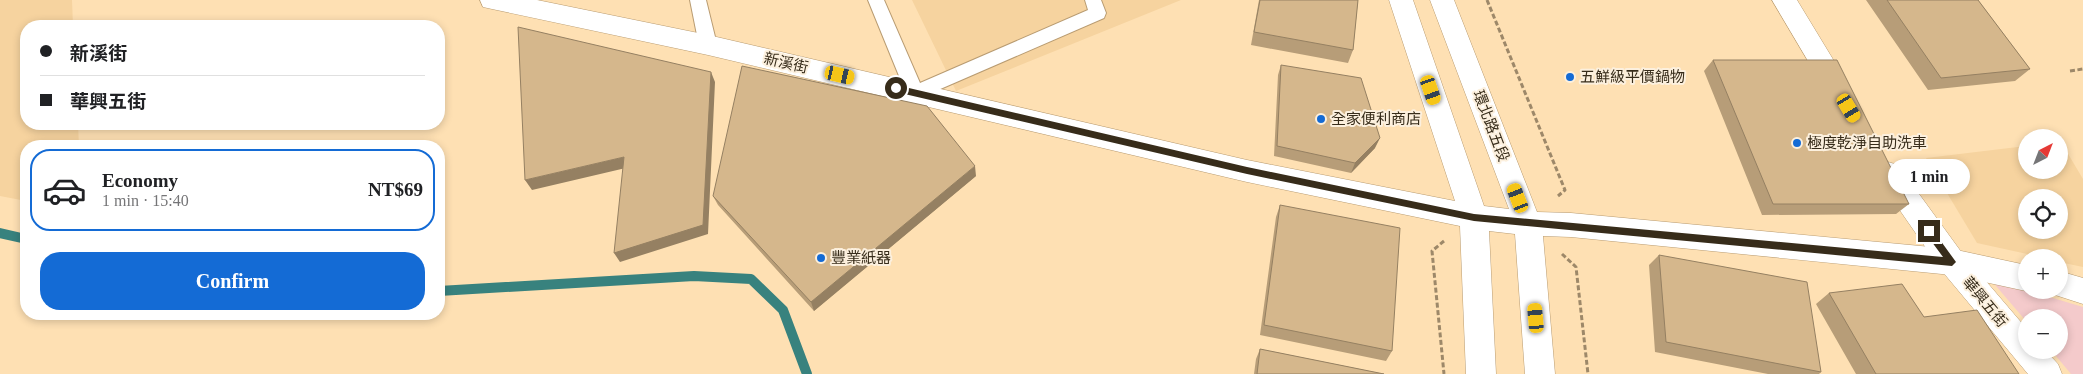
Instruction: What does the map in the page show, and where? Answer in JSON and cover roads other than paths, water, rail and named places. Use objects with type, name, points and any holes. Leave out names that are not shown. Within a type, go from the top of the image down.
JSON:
[{"type":"street","name":"新溪街","points":[[492,0],[708,45],[1247,171],[1474,217],[1528,224],[1571,225],[1952,262],[2018,276]]},
{"type":"street","points":[[1401,0],[1474,217],[1481,374]]},
{"type":"street","name":"環北路五段","points":[[1442,0],[1528,224],[1540,374]]},
{"type":"street","points":[[1784,0],[1849,108]]},
{"type":"street","name":"華興五街","points":[[1875,151],[1895,186],[1952,262],[2018,340]]},
{"type":"street","points":[[2068,287],[2083,291]]},
{"type":"street","name":"華興五街","points":[[2034,359],[2047,374]]},
{"type":"lane","points":[[698,0],[708,45]]},
{"type":"lane","points":[[876,0],[915,93],[1098,13],[1093,0]]},
{"type":"waterway","points":[[0,233],[20,238]]},
{"type":"waterway","points":[[445,291],[694,276],[751,279],[783,310],[807,374]]},
{"type":"place","name":"五鮮級平價鍋物","points":[[1570,77]]},
{"type":"place","name":"全家便利商店","points":[[1321,119]]},
{"type":"place","name":"極度乾淨自助洗車","points":[[1797,143]]},
{"type":"place","name":"豐業紙器","points":[[821,258]]}]
